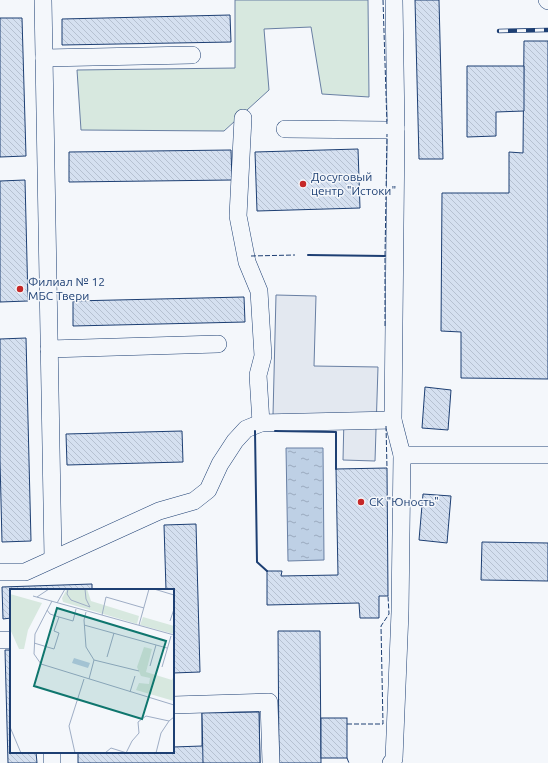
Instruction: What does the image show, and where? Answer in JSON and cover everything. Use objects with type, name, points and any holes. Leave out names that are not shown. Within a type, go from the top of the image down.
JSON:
[{"type":"lane","points":[[43,0],[53,558]]},
{"type":"lane","points":[[390,763],[394,759],[400,612],[402,455],[393,420],[396,128],[394,0]]},
{"type":"lane","points":[[44,58],[192,55]]},
{"type":"lane","points":[[243,118],[238,216],[247,262],[259,291],[263,356],[258,375],[261,423]]},
{"type":"lane","points":[[285,129],[387,130],[396,128]]},
{"type":"lane","points":[[49,349],[218,344]]},
{"type":"lane","points":[[0,572],[25,572],[159,511],[194,502],[208,490],[220,464],[235,440],[246,429],[261,423],[393,420]]},
{"type":"lane","points":[[402,455],[548,455]]},
{"type":"lane","points":[[174,705],[270,702],[271,763]]},
{"type":"shaded area","points":[[235,0],[368,0],[369,97],[322,94],[311,27],[264,29],[269,90],[224,131],[81,130],[77,70],[235,68]]},
{"type":"shaded area","points":[[276,295],[316,296],[314,366],[378,367],[375,461],[343,460],[344,417],[273,415]]},
{"type":"water","points":[[286,448],[323,448],[324,560],[288,561]]},
{"type":"building","points":[[415,0],[439,0],[443,159],[419,159]]},
{"type":"building","points":[[230,15],[231,42],[62,45],[62,19]]},
{"type":"building","points":[[0,18],[22,18],[26,156],[0,157]]},
{"type":"building","points":[[524,41],[548,41],[548,379],[461,378],[461,332],[441,331],[442,193],[509,193],[509,152],[523,153]]},
{"type":"building","points":[[467,66],[524,66],[524,111],[496,112],[496,136],[467,137]]},
{"type":"building","points":[[358,149],[360,208],[257,211],[255,152]]},
{"type":"building","points":[[231,150],[232,180],[69,182],[69,152]]},
{"type":"building","points":[[25,180],[28,301],[0,302],[0,181]]},
{"type":"building","points":[[244,297],[245,322],[73,326],[73,301]]},
{"type":"building","points":[[26,338],[31,541],[2,542],[0,339]]},
{"type":"building","points":[[425,387],[451,390],[448,430],[422,428]]},
{"type":"building","points":[[182,431],[183,462],[67,465],[66,434]]},
{"type":"building","points":[[387,468],[388,596],[379,596],[379,618],[360,618],[359,603],[267,605],[267,571],[282,571],[281,576],[338,575],[336,469]]},
{"type":"building","points":[[423,494],[451,496],[447,543],[419,540]]},
{"type":"building","points":[[196,524],[200,672],[174,673],[174,589],[166,589],[164,525]]},
{"type":"building","points":[[482,542],[548,543],[548,581],[481,580]]},
{"type":"building","points":[[92,584],[92,589],[10,589],[10,618],[3,619],[2,587]]},
{"type":"building","points":[[278,631],[320,631],[321,763],[279,763]]},
{"type":"building","points":[[5,650],[10,650],[10,753],[36,753],[37,763],[8,763]]},
{"type":"building","points":[[259,712],[260,763],[78,763],[78,753],[174,753],[174,747],[202,746],[202,713]]},
{"type":"building","points":[[259,712],[260,763],[203,763],[202,713]]},
{"type":"building","points":[[321,718],[347,718],[347,758],[321,758]]},
{"type":"railway","points":[[499,31],[548,30]]},
{"type":"fence","points":[[383,0],[387,125]]},
{"type":"fence","points":[[385,326],[387,134]]},
{"type":"fence","points":[[251,256],[295,255]]},
{"type":"fence","points":[[386,426],[387,468]]},
{"type":"fence","points":[[347,724],[383,724],[381,626],[389,614],[388,596]]},
{"type":"fence","points":[[347,758],[349,763]]},
{"type":"wall","points":[[308,255],[385,256]]},
{"type":"wall","points":[[255,431],[257,562],[267,571]]},
{"type":"wall","points":[[275,431],[336,432],[336,469]]},
{"type":"place","name":"Досуговый центр \"Истоки\"","points":[[303,184]]},
{"type":"place","name":"Филиал № 12 МБС Твери","points":[[20,289]]},
{"type":"place","name":"СК \"Юность\"","points":[[361,502]]}]
